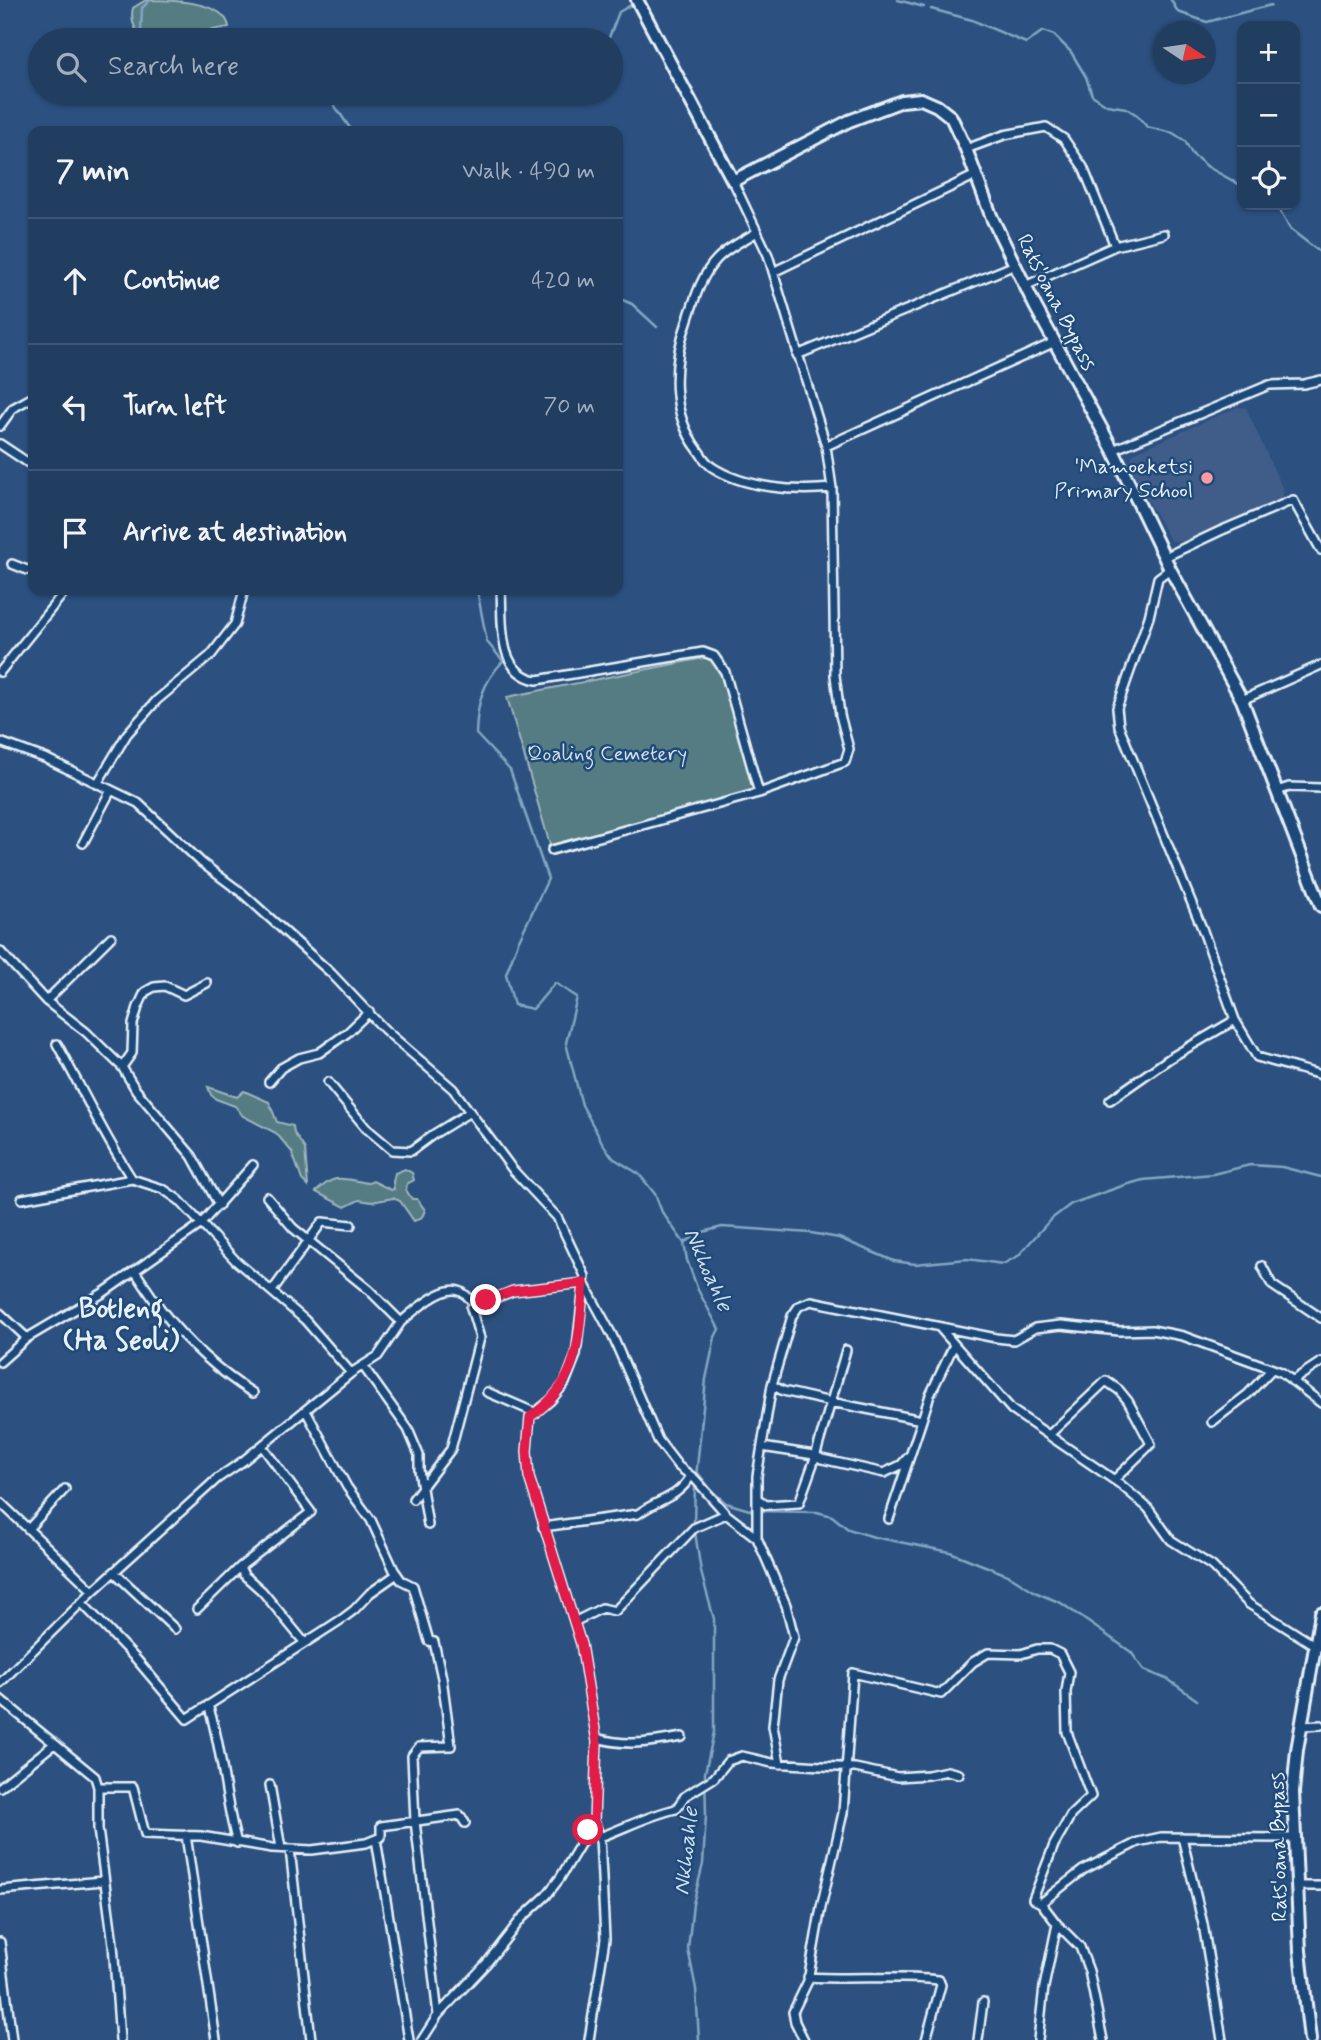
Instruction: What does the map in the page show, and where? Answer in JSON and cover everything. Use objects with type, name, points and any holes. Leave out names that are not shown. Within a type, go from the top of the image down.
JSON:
[{"type":"street","points":[[552,850],[759,793],[845,762],[849,749],[840,715],[835,675],[832,488],[826,446],[773,272],[757,232],[733,181],[637,0]]},
{"type":"street","name":"Rats'oana Bypass","points":[[733,181],[849,121],[902,101],[921,99],[937,106],[951,117],[992,218],[1025,286],[1113,450],[1170,569],[1242,701],[1321,906]]},
{"type":"street","points":[[966,149],[1004,135],[1046,127],[1064,139],[1083,167],[1115,247]]},
{"type":"street","points":[[773,272],[976,174]]},
{"type":"street","points":[[757,232],[717,259],[700,284],[683,332],[676,367],[677,406],[693,443],[710,465],[738,480],[802,491],[832,488]]},
{"type":"street","points":[[1025,286],[1115,247],[1164,234]]},
{"type":"street","points":[[797,355],[1015,265]]},
{"type":"street","points":[[826,446],[1055,342]]},
{"type":"street","points":[[1113,450],[1269,385],[1304,384],[1321,380]]},
{"type":"street","points":[[0,426],[13,408],[28,400]]},
{"type":"street","points":[[0,444],[28,463]]},
{"type":"street","points":[[1165,558],[1293,500],[1321,550]]},
{"type":"street","points":[[12,564],[28,570]]},
{"type":"street","points":[[1170,569],[1158,578],[1149,617],[1117,708],[1119,726],[1202,928],[1235,1020],[1257,1057],[1321,1075]]},
{"type":"street","points":[[0,671],[61,595]]},
{"type":"street","points":[[97,784],[135,725],[157,700],[211,655],[235,624],[243,595]]},
{"type":"street","points":[[501,595],[504,647],[515,669],[529,678],[551,678],[702,652],[714,656],[725,672],[759,793]]},
{"type":"street","points":[[1242,701],[1321,665]]},
{"type":"street","points":[[0,742],[47,759],[138,803],[202,863],[278,924],[331,973],[384,1029],[453,1089],[513,1170],[557,1217],[585,1276],[576,1355],[565,1383],[530,1417],[527,1451],[529,1477],[581,1644],[597,1738],[594,1821],[600,1837],[605,1939],[589,2040]]},
{"type":"street","points":[[1278,791],[1289,787],[1321,788]]},
{"type":"street","points":[[83,843],[111,790]]},
{"type":"street","points":[[46,1001],[111,937]]},
{"type":"street","points":[[0,951],[46,1001],[86,1032],[122,1067],[136,1090],[192,1156],[219,1205]]},
{"type":"street","points":[[122,1067],[132,1054],[133,1024],[145,992],[164,986],[184,995],[207,983]]},
{"type":"street","points":[[270,1082],[281,1068],[299,1058],[319,1053],[369,1012]]},
{"type":"street","points":[[1111,1101],[1170,1058],[1235,1020]]},
{"type":"street","points":[[57,1044],[104,1135],[132,1179]]},
{"type":"street","points":[[328,1083],[366,1128],[392,1150],[411,1151],[470,1112]]},
{"type":"street","points":[[0,1362],[27,1338],[71,1314],[200,1225],[253,1165]]},
{"type":"street","points":[[22,1199],[132,1179],[163,1189],[179,1200],[236,1261],[305,1321],[351,1373]]},
{"type":"street","points":[[267,1197],[284,1219],[307,1241],[369,1290],[401,1322]]},
{"type":"street","points":[[272,1291],[322,1222],[351,1225]]},
{"type":"street","points":[[1262,1266],[1272,1285],[1321,1318]]},
{"type":"street","points":[[135,1271],[176,1326],[216,1365],[253,1393]]},
{"type":"street","points":[[413,1499],[452,1449],[480,1338],[471,1308],[513,1291],[584,1283]]},
{"type":"street","points":[[584,1283],[612,1335],[658,1440],[678,1466],[691,1476],[726,1514],[757,1538]]},
{"type":"street","points":[[0,1683],[93,1591],[218,1478],[262,1446],[351,1373],[378,1356],[401,1322],[435,1296],[451,1289],[460,1291],[476,1306]]},
{"type":"street","points":[[780,1764],[773,1726],[778,1680],[794,1637],[786,1605],[757,1538],[757,1476],[772,1385],[792,1316],[799,1306],[811,1301],[996,1338],[1014,1339],[1035,1328],[1061,1325],[1119,1331],[1152,1330],[1183,1336],[1281,1372],[1321,1403]]},
{"type":"street","points":[[0,1313],[27,1338]]},
{"type":"street","points":[[939,1327],[1012,1410],[1114,1480],[1148,1508],[1171,1540],[1212,1566],[1249,1604],[1317,1646]]},
{"type":"street","points":[[762,1447],[814,1455],[884,1473],[901,1465],[917,1441],[930,1395],[954,1345]]},
{"type":"street","points":[[757,1498],[766,1505],[799,1503],[846,1350]]},
{"type":"street","points":[[1292,1381],[1321,1362]]},
{"type":"street","points":[[363,1366],[408,1429],[419,1455],[428,1525]]},
{"type":"street","points":[[1212,1422],[1248,1394],[1272,1369]]},
{"type":"street","points":[[1049,1435],[1106,1381],[1119,1390],[1151,1444],[1114,1480]]},
{"type":"street","points":[[772,1385],[783,1391],[922,1420]]},
{"type":"street","points":[[487,1392],[536,1413]]},
{"type":"street","points":[[306,1411],[347,1487],[371,1520],[397,1574],[401,1580],[413,1586],[429,1641],[434,1642],[442,1678],[451,1746],[425,1746],[414,1751],[412,1756],[415,1821],[438,2015]]},
{"type":"street","points":[[197,1609],[240,1567],[311,1512],[262,1446]]},
{"type":"street","points":[[889,1519],[909,1456]]},
{"type":"street","points":[[543,1527],[638,1514],[650,1504],[671,1497],[683,1489],[691,1476]]},
{"type":"street","points":[[29,1528],[65,1489]]},
{"type":"street","points":[[0,1502],[93,1591]]},
{"type":"street","points":[[574,1622],[601,1608],[615,1612],[694,1528],[726,1514]]},
{"type":"street","points":[[240,1567],[244,1575],[262,1591],[304,1642]]},
{"type":"street","points":[[114,1572],[175,1629]]},
{"type":"street","points":[[82,1603],[187,1719],[342,1619],[370,1593],[397,1574]]},
{"type":"street","name":"Rats'oana Bypass","points":[[1310,2040],[1300,1951],[1293,1792],[1301,1726],[1321,1613]]},
{"type":"street","points":[[804,2040],[793,2012],[808,1977],[843,1813],[853,1672],[941,1694],[973,1662],[988,1653],[1021,1654],[1037,1649],[1050,1649],[1060,1654],[1069,1672],[1066,1692],[1067,1732],[1091,1796],[1071,1815],[1054,1844],[1033,1899],[1041,1903],[1080,1947],[1089,1970],[1103,2040]]},
{"type":"street","points":[[0,1699],[95,1777],[98,1787],[98,1829],[103,1881],[113,1944],[120,2040]]},
{"type":"street","points":[[208,1705],[215,1726],[237,1843]]},
{"type":"street","points":[[1301,1726],[1321,1725]]},
{"type":"street","points":[[597,1738],[634,1744],[682,1737]]},
{"type":"street","points":[[0,1787],[54,1744]]},
{"type":"street","points":[[600,1837],[628,1828],[656,1813],[676,1809],[685,1796],[713,1778],[728,1761],[742,1756],[780,1764],[846,1768],[898,1777],[929,1775],[947,1770],[959,1774]]},
{"type":"street","points":[[270,1785],[281,1848]]},
{"type":"street","points":[[98,1787],[132,1787],[145,1834],[186,1835],[290,1849],[313,1850],[366,1843],[381,1837],[382,1826],[415,1821],[460,1815],[465,1823]]},
{"type":"street","points":[[422,2040],[438,2015],[486,1964],[522,1918],[546,1896],[594,1821]]},
{"type":"street","points":[[186,1835],[216,2040]]},
{"type":"street","points":[[1041,1903],[1083,1870],[1138,1842],[1161,1837],[1294,1838]]},
{"type":"street","points":[[1182,1837],[1203,1924],[1222,2040]]},
{"type":"street","points":[[376,1839],[409,2040]]},
{"type":"street","points":[[290,1849],[311,2040]]},
{"type":"street","points":[[0,1890],[103,1881]]},
{"type":"street","points":[[1297,1886],[1321,1886]]},
{"type":"street","points":[[1038,2040],[1044,1987],[1057,1924]]},
{"type":"street","points":[[0,1942],[12,2040]]},
{"type":"street","points":[[808,1977],[843,1980],[905,1977],[939,1980],[941,1985],[926,2040]]},
{"type":"street","points":[[978,2040],[983,2002]]},
{"type":"shaded area","name":"'Mamoeketsi Primary School","points":[[1238,407],[1246,408],[1284,492],[1281,499],[1183,542],[1170,540],[1128,464],[1134,453]]},
{"type":"green space","points":[[146,0],[194,3],[217,11],[225,18],[229,27],[136,28],[132,17],[133,8]]},
{"type":"green space","name":"Qoaling Cemetery","points":[[714,656],[725,672],[759,793],[550,845],[507,697]]},
{"type":"green space","points":[[208,1087],[237,1097],[244,1091],[269,1102],[277,1122],[293,1126],[294,1133],[305,1149],[308,1186],[302,1180],[292,1152],[276,1133],[243,1116],[235,1106],[216,1099]]},
{"type":"green space","points":[[405,1169],[412,1173],[414,1180],[407,1184],[406,1190],[425,1210],[421,1217],[414,1221],[400,1201],[393,1198],[372,1202],[359,1200],[345,1207],[316,1192],[330,1181],[341,1178],[369,1183],[373,1181],[391,1190],[394,1189],[395,1173]]},
{"type":"waterway","name":"Nkhoahle","points":[[141,28],[142,8],[150,0]]},
{"type":"waterway","points":[[898,0],[924,7]]},
{"type":"waterway","points":[[1171,0],[1178,12],[1207,22],[1271,5]]},
{"type":"waterway","points":[[613,28],[619,12],[636,2]]},
{"type":"waterway","points":[[931,9],[972,20],[1026,43],[1043,31],[1054,35],[1071,52],[1086,77],[1092,95],[1107,105],[1126,108],[1137,115],[1147,127],[1173,133],[1185,141],[1192,154],[1208,167],[1237,183]]},
{"type":"waterway","name":"Nkhoahle","points":[[334,105],[349,126]]},
{"type":"waterway","points":[[1280,210],[1290,229],[1321,253]]},
{"type":"waterway","points":[[623,300],[632,304],[657,327]]},
{"type":"waterway","name":"Nkhoahle","points":[[478,595],[487,642],[503,661],[482,694],[476,734],[510,770],[548,879],[506,974],[514,1005],[533,1009],[555,983],[577,997],[566,1043],[582,1105],[613,1158],[639,1174],[655,1194],[662,1212],[684,1243],[698,1290],[719,1329],[706,1379],[696,1477]]},
{"type":"waterway","points":[[685,1242],[703,1232],[722,1227],[811,1233],[839,1238],[894,1261],[915,1264],[967,1259],[1003,1264],[1018,1256],[1050,1220],[1071,1204],[1143,1180],[1213,1174],[1250,1165],[1282,1167],[1321,1177]]},
{"type":"waterway","points":[[698,1473],[726,1503],[753,1511],[817,1512],[832,1516],[848,1529],[950,1552],[1010,1576],[1037,1593],[1061,1603],[1131,1652],[1144,1670],[1169,1680],[1197,1700]]},
{"type":"waterway","name":"Nkhoahle","points":[[694,1526],[695,1483]]},
{"type":"waterway","name":"Nkhoahle","points":[[695,1532],[701,1572],[714,1619],[714,1732],[705,1773],[703,1864],[693,1904],[688,1949],[696,1989],[699,2040]]},
{"type":"place","name":"'Mamoeketsi Primary School","points":[[1207,478]]},
{"type":"district","name":"Botleng (Ha Seoli)","points":[[121,1323]]},
{"type":"route","points":[[486,1300],[513,1291],[584,1283],[576,1355],[565,1383],[551,1400],[530,1417],[527,1451],[529,1477],[546,1538],[581,1644],[593,1712],[597,1742],[594,1821],[588,1830]]}]
